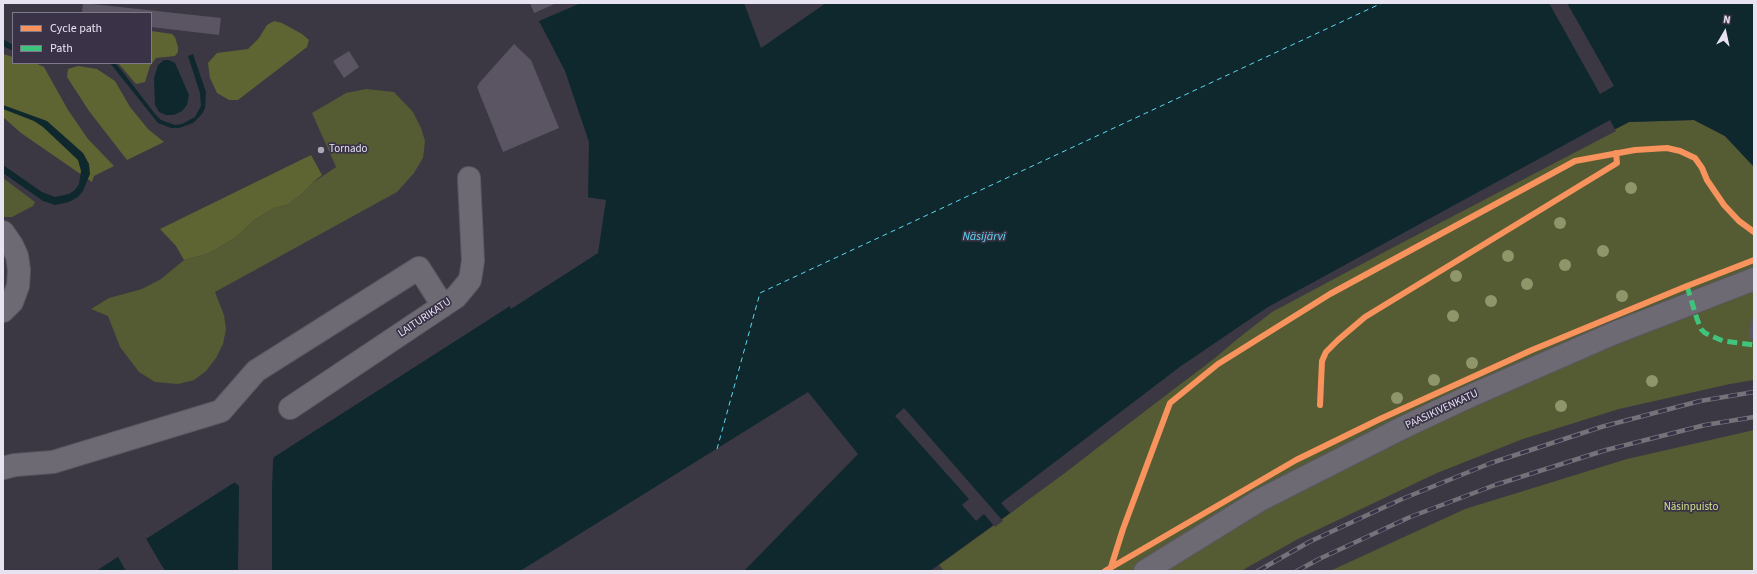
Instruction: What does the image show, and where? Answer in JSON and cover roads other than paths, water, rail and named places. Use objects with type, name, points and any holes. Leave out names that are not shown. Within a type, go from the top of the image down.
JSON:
[{"type":"street","name":"LAITURIKATU","points":[[290,408],[456,297],[470,280],[473,261],[469,178]]},
{"type":"street","points":[[3,232],[12,245],[17,256],[19,270],[18,286],[12,302],[3,311]]},
{"type":"street","points":[[3,468],[15,465],[53,462],[221,411],[256,371],[420,268],[443,306]]},
{"type":"street","name":"PAASIKIVENKATU","points":[[1145,571],[1260,500],[1364,447],[1468,397],[1612,334],[1754,279]]},
{"type":"water","name":"Näsijärvi","points":[[581,3],[744,3],[761,48],[826,3],[1754,3],[1754,167],[1725,136],[1694,120],[1629,122],[1271,310],[1010,513],[930,571],[744,571],[858,454],[808,392],[520,571],[96,571],[510,306],[594,250],[603,201],[588,198],[589,142],[565,71],[539,21]]},
{"type":"water","points":[[3,39],[12,44],[12,50],[3,46]]},
{"type":"water","points":[[193,54],[206,92],[205,108],[202,114],[193,123],[179,128],[171,128],[158,123],[111,64],[116,64],[161,120],[175,125],[182,124],[195,117],[201,106],[200,93],[188,56]]},
{"type":"water","points":[[164,60],[169,60],[175,63],[189,95],[187,105],[182,111],[174,115],[166,115],[159,112],[155,105],[154,78],[158,65]]},
{"type":"water","points":[[3,105],[47,121],[83,153],[89,164],[90,174],[83,191],[78,197],[69,202],[55,205],[43,201],[3,173],[3,165],[42,192],[55,197],[69,194],[75,190],[79,184],[81,171],[78,160],[43,127],[34,121],[3,109]]},
{"type":"railway","points":[[1258,571],[1309,542],[1402,499],[1491,463],[1601,427],[1700,401],[1754,392]]},
{"type":"railway","points":[[1297,571],[1319,559],[1410,517],[1495,485],[1606,450],[1705,425],[1754,417]]},
{"type":"place","name":"Tornado","points":[[321,150]]},
{"type":"park label","name":"Näsinpuisto","points":[[1691,508]]}]
